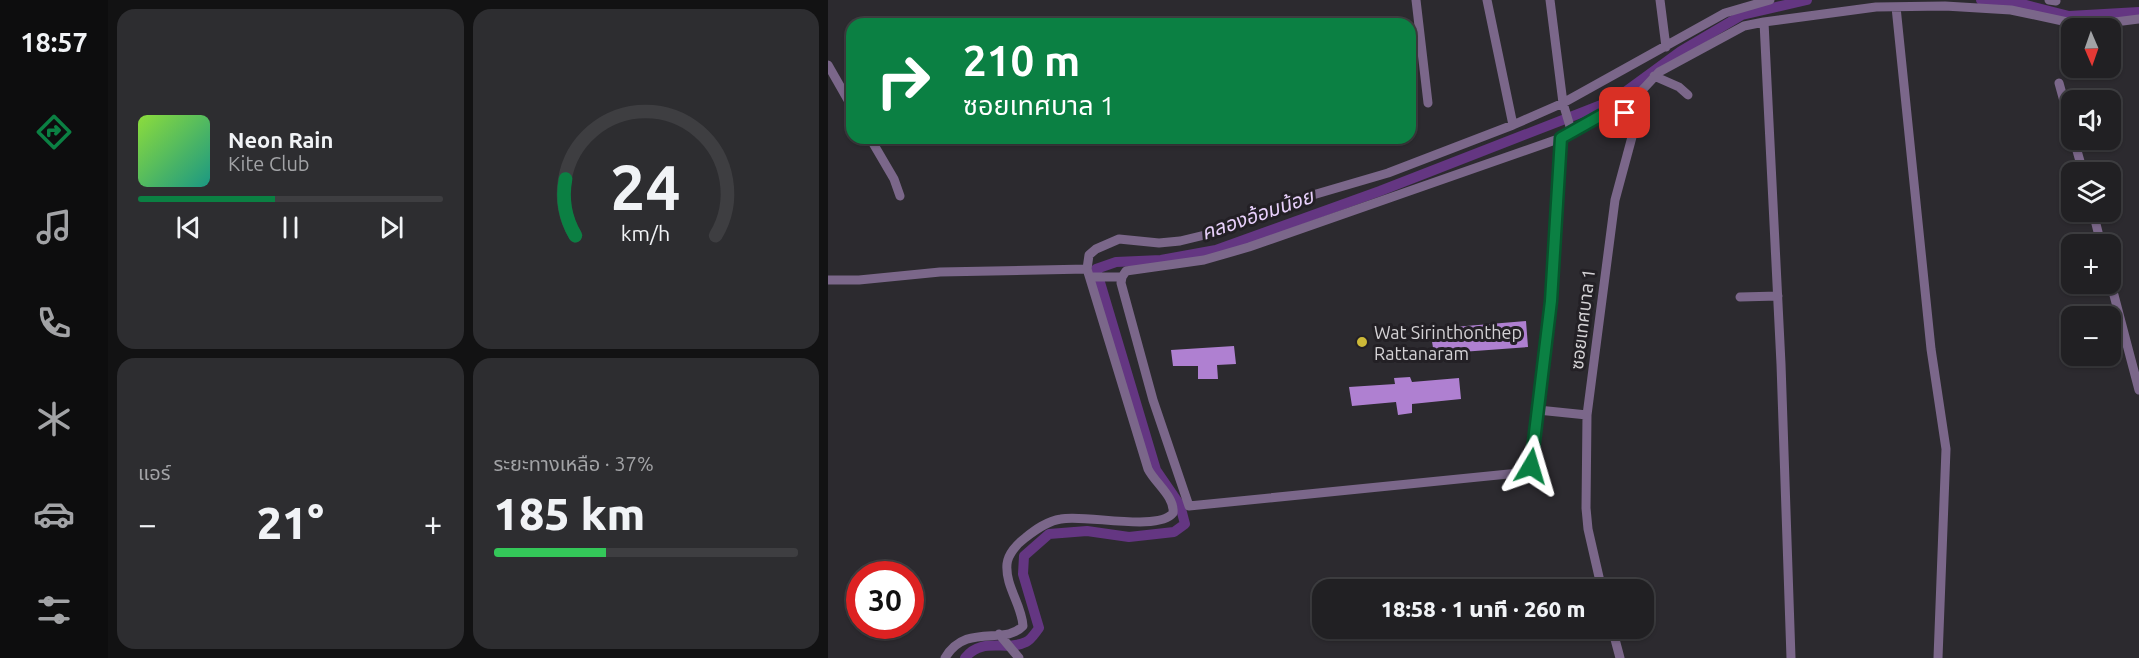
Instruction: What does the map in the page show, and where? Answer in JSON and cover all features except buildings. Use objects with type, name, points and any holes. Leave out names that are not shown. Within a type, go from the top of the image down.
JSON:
[{"type":"street","points":[[1416,0],[1428,103]]},
{"type":"street","points":[[1486,0],[1513,125]]},
{"type":"street","points":[[1550,0],[1564,107],[1570,128]]},
{"type":"street","points":[[1660,0],[1666,47]]},
{"type":"street","points":[[945,658],[955,645],[966,639],[980,635],[1000,636],[1015,633],[1023,626],[1007,564],[1021,541],[1035,531],[1061,519],[1137,522],[1165,520],[1173,513],[1172,502],[1152,479],[1148,469],[1090,268],[1096,249],[1119,240],[1159,243],[1209,234],[1306,197],[1388,173],[1564,107],[1725,13],[1770,0]]},
{"type":"street","points":[[1117,277],[1134,269],[1204,260],[1249,247],[1561,138],[1570,128],[1600,116],[1625,113],[1654,76],[1711,42],[1744,26],[1876,7],[1945,6],[2011,10],[2073,23],[2108,23],[2139,19]]},
{"type":"street","points":[[1896,7],[1931,349],[1946,449],[1938,658]]},
{"type":"street","points":[[1764,22],[1778,296],[1791,658]]},
{"type":"street","points":[[828,65],[846,96]]},
{"type":"street","points":[[1654,76],[1679,87],[1688,95]]},
{"type":"street","points":[[2059,83],[2061,90]]},
{"type":"street","name":"ซอยเทศบาล 1","points":[[1600,579],[1587,518],[1587,415],[1614,210],[1632,137],[1630,120],[1625,113]]},
{"type":"street","points":[[828,280],[860,280],[940,272],[1090,268],[1117,277],[1121,283],[1153,400],[1189,506],[1522,474],[1528,472],[1531,466],[1551,301],[1561,138]]},
{"type":"street","points":[[874,144],[894,179],[900,196]]},
{"type":"street","points":[[2114,294],[2139,390]]},
{"type":"street","points":[[1740,297],[1778,296]]},
{"type":"street","points":[[1538,410],[1587,415]]},
{"type":"street","points":[[1000,636],[1019,658]]},
{"type":"street","points":[[1615,639],[1620,658]]},
{"type":"waterway","name":"คลองอ้อมน้อย","points":[[965,658],[972,651],[986,646],[1010,646],[1026,642],[1039,628],[1023,574],[1024,556],[1049,534],[1087,531],[1129,537],[1174,532],[1185,524],[1180,505],[1156,470],[1096,269],[1116,262],[1161,260],[1216,250],[1380,191],[1614,100],[1681,51],[1742,15],[1807,0]]},
{"type":"waterway","name":"คลองอ้อมน้อย","points":[[1981,0],[2022,4],[2069,16],[2139,12]]},
{"type":"place","name":"Wat Sirinthonthep Rattanaram","points":[[1362,342]]},
{"type":"route","points":[[1531,466],[1551,301],[1561,138],[1600,116],[1625,113]]}]
